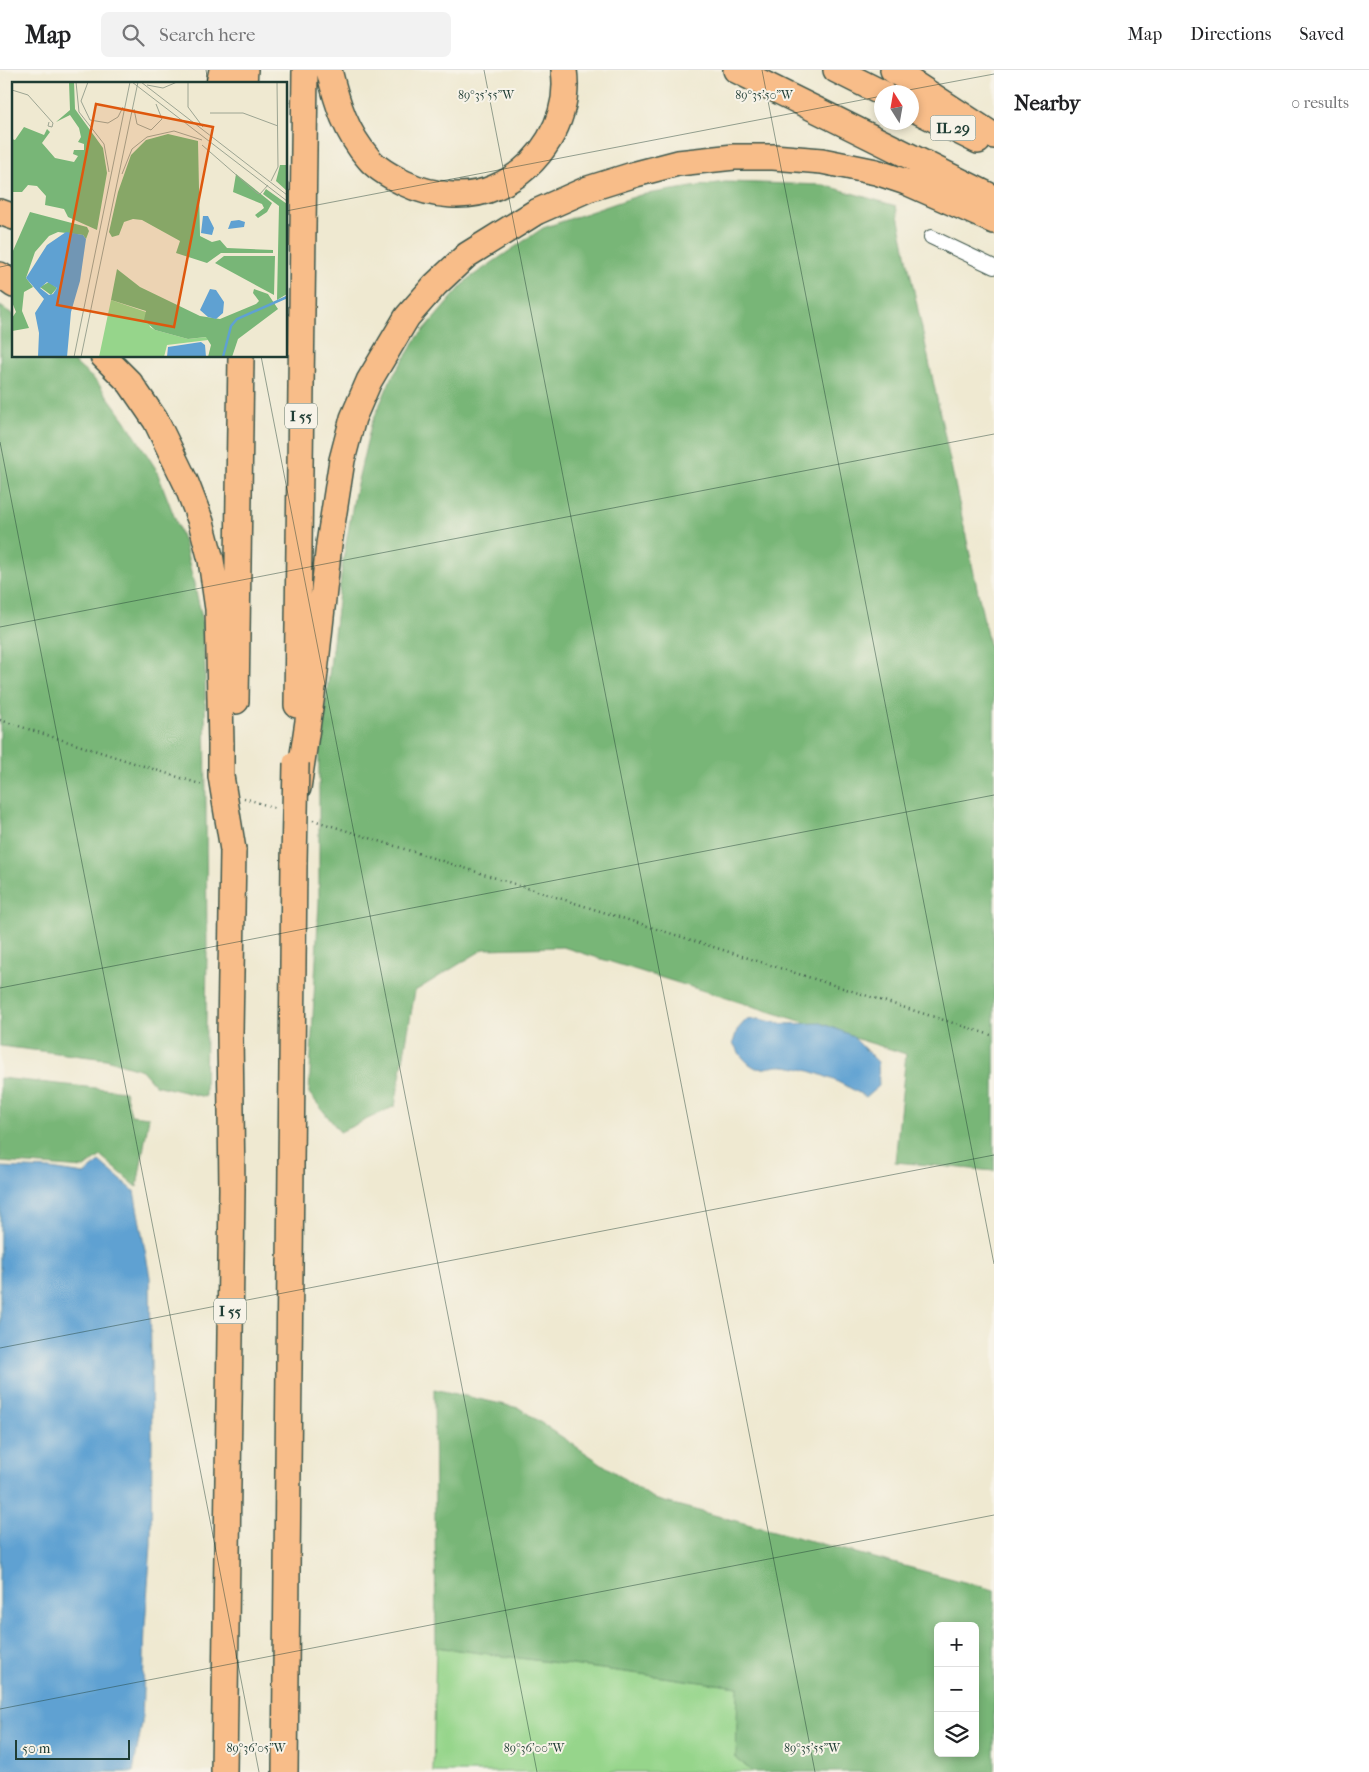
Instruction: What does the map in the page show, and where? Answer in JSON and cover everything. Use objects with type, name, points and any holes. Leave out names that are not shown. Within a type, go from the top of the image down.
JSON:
[{"type":"highway","name":"I 55","points":[[285,1772],[293,812],[299,764],[305,70]]},
{"type":"highway","points":[[329,70],[341,115],[352,137],[370,161],[394,178],[417,189],[443,194],[468,195],[495,188],[519,174],[550,140],[560,119],[566,88],[564,70]]},
{"type":"highway","name":"IL 29","points":[[736,70],[994,198]]},
{"type":"highway","points":[[836,70],[874,89]]},
{"type":"highway","points":[[893,70],[994,136]]},
{"type":"highway","name":"IL 29","points":[[919,112],[994,149]]},
{"type":"highway","points":[[299,764],[314,681],[329,544],[342,460],[353,418],[369,381],[407,316],[435,285],[467,255],[536,212],[588,189],[678,163],[734,157],[773,157],[822,161],[876,172],[906,182],[994,220]]},
{"type":"highway","points":[[0,212],[12,216]]},
{"type":"highway","points":[[0,275],[12,284]]},
{"type":"highway","points":[[104,358],[130,383],[156,421],[186,483],[201,522],[211,560],[218,608],[228,746]]},
{"type":"highway","points":[[228,746],[241,358]]},
{"type":"highway","name":"I 55","points":[[224,1772],[232,1189],[230,1034],[234,850],[221,776],[228,746]]},
{"type":"street","points":[[931,237],[994,267]]},
{"type":"path","points":[[0,720],[204,785]]},
{"type":"path","points":[[241,797],[994,1036]]},
{"type":"green space","points":[[725,182],[824,185],[896,206],[994,668],[994,1171],[895,1162],[906,1054],[563,947],[484,949],[415,991],[395,1106],[340,1132],[309,1093],[319,901],[319,757],[343,560],[355,493],[371,425],[390,381],[417,338],[468,279],[543,228],[640,195]]},
{"type":"green space","points":[[0,306],[12,314],[12,358],[69,358],[97,382],[125,420],[156,469],[184,542],[202,617],[205,667],[207,952],[205,1097],[155,1085],[142,1070],[106,1059],[0,1046]]},
{"type":"green space","points":[[0,1078],[125,1091],[131,1115],[149,1117],[137,1187],[101,1156],[84,1168],[0,1162]]},
{"type":"green space","points":[[434,1389],[519,1408],[654,1499],[994,1590],[994,1772],[753,1772],[736,1758],[738,1687],[436,1647]]},
{"type":"green space","points":[[436,1647],[739,1687],[736,1758],[753,1772],[433,1772]]},
{"type":"water","points":[[759,1019],[782,1024],[821,1023],[851,1035],[878,1062],[879,1086],[866,1097],[816,1073],[794,1067],[756,1068],[752,1066],[733,1043],[737,1030],[746,1020]]},
{"type":"water","points":[[100,1162],[134,1191],[150,1277],[151,1545],[145,1626],[142,1723],[133,1772],[0,1772],[0,1167],[51,1169],[84,1174]]}]
